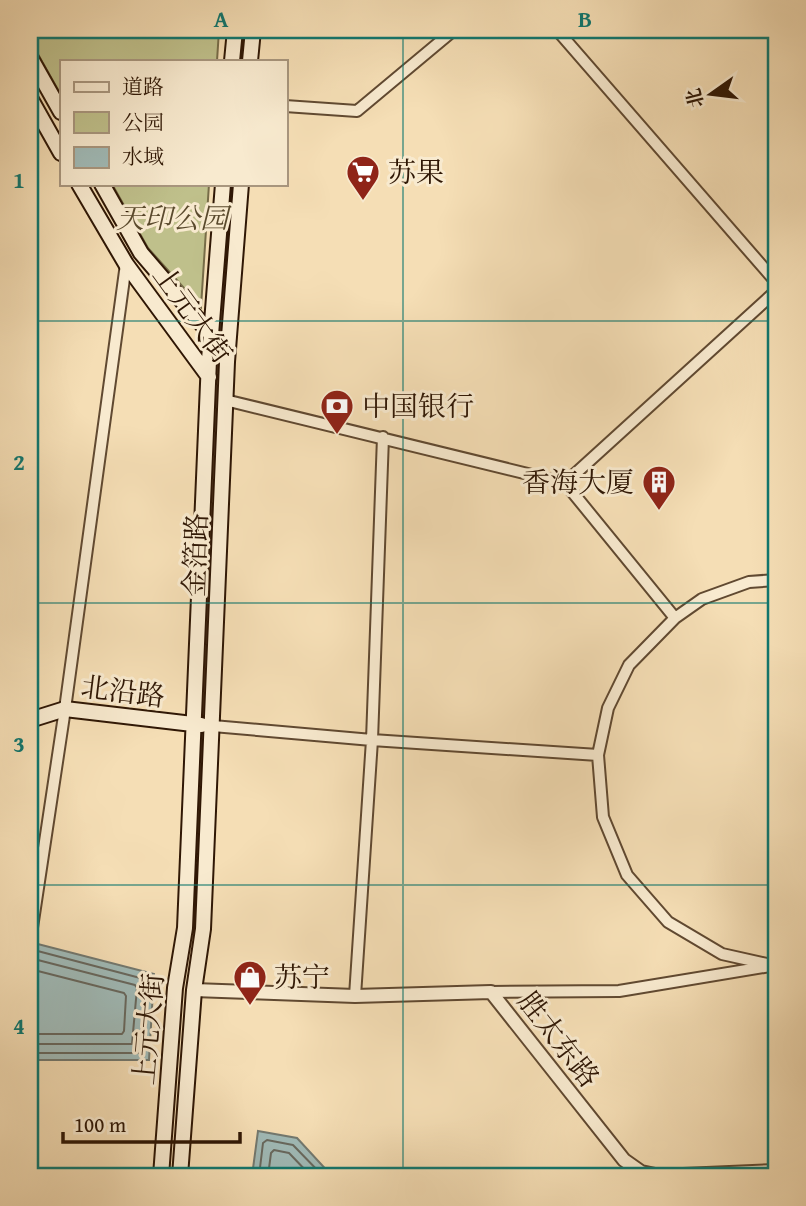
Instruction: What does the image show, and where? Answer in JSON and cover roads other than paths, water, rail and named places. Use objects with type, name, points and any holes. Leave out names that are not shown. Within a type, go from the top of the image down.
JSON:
[{"type":"main road","points":[[232,60],[235,30]]},
{"type":"main road","points":[[250,60],[253,30]]},
{"type":"main road","points":[[30,57],[60,111]]},
{"type":"main road","points":[[30,98],[60,151]]},
{"type":"main road","name":"上元大街","points":[[80,186],[126,264],[225,400]]},
{"type":"main road","name":"上元大街","points":[[103,186],[141,253],[211,333],[227,362]]},
{"type":"main road","name":"金箔路","points":[[185,928],[208,376],[222,186]]},
{"type":"main road","name":"金箔路","points":[[203,929],[225,400],[241,186]]},
{"type":"main road","name":"北沿路","points":[[30,720],[65,709],[212,726]]},
{"type":"main road","name":"上元大街","points":[[161,1176],[174,988],[185,928]]},
{"type":"main road","name":"上元大街","points":[[180,1176],[194,990],[203,929]]},
{"type":"street","points":[[287,106],[357,110],[454,30]]},
{"type":"street","points":[[557,30],[776,282]]},
{"type":"street","points":[[31,935],[126,264]]},
{"type":"street","points":[[565,483],[776,291]]},
{"type":"street","points":[[225,400],[565,483],[675,618]]},
{"type":"street","points":[[355,996],[372,740],[383,437]]},
{"type":"street","points":[[775,966],[722,954],[668,922],[627,875],[603,817],[598,755],[608,708],[629,665],[675,618],[702,599],[749,582],[776,580]]},
{"type":"street","points":[[212,726],[598,755]]},
{"type":"street","points":[[491,992],[619,991],[775,966]]},
{"type":"street","name":"胜太东路","points":[[194,990],[355,996],[491,992],[624,1160],[641,1172],[660,1175],[776,1171]]},
{"type":"water","points":[[30,942],[154,974],[149,1060],[30,1060]]},
{"type":"water","points":[[258,1131],[297,1138],[332,1176],[252,1176]]},
{"type":"place","name":"苏果","points":[[363,202]]},
{"type":"place","name":"中国银行","points":[[337,436]]},
{"type":"place","name":"香海大厦","points":[[659,512]]},
{"type":"place","name":"苏宁","points":[[250,1007]]},
{"type":"park label","name":"天印公园","points":[[172,218]]}]
